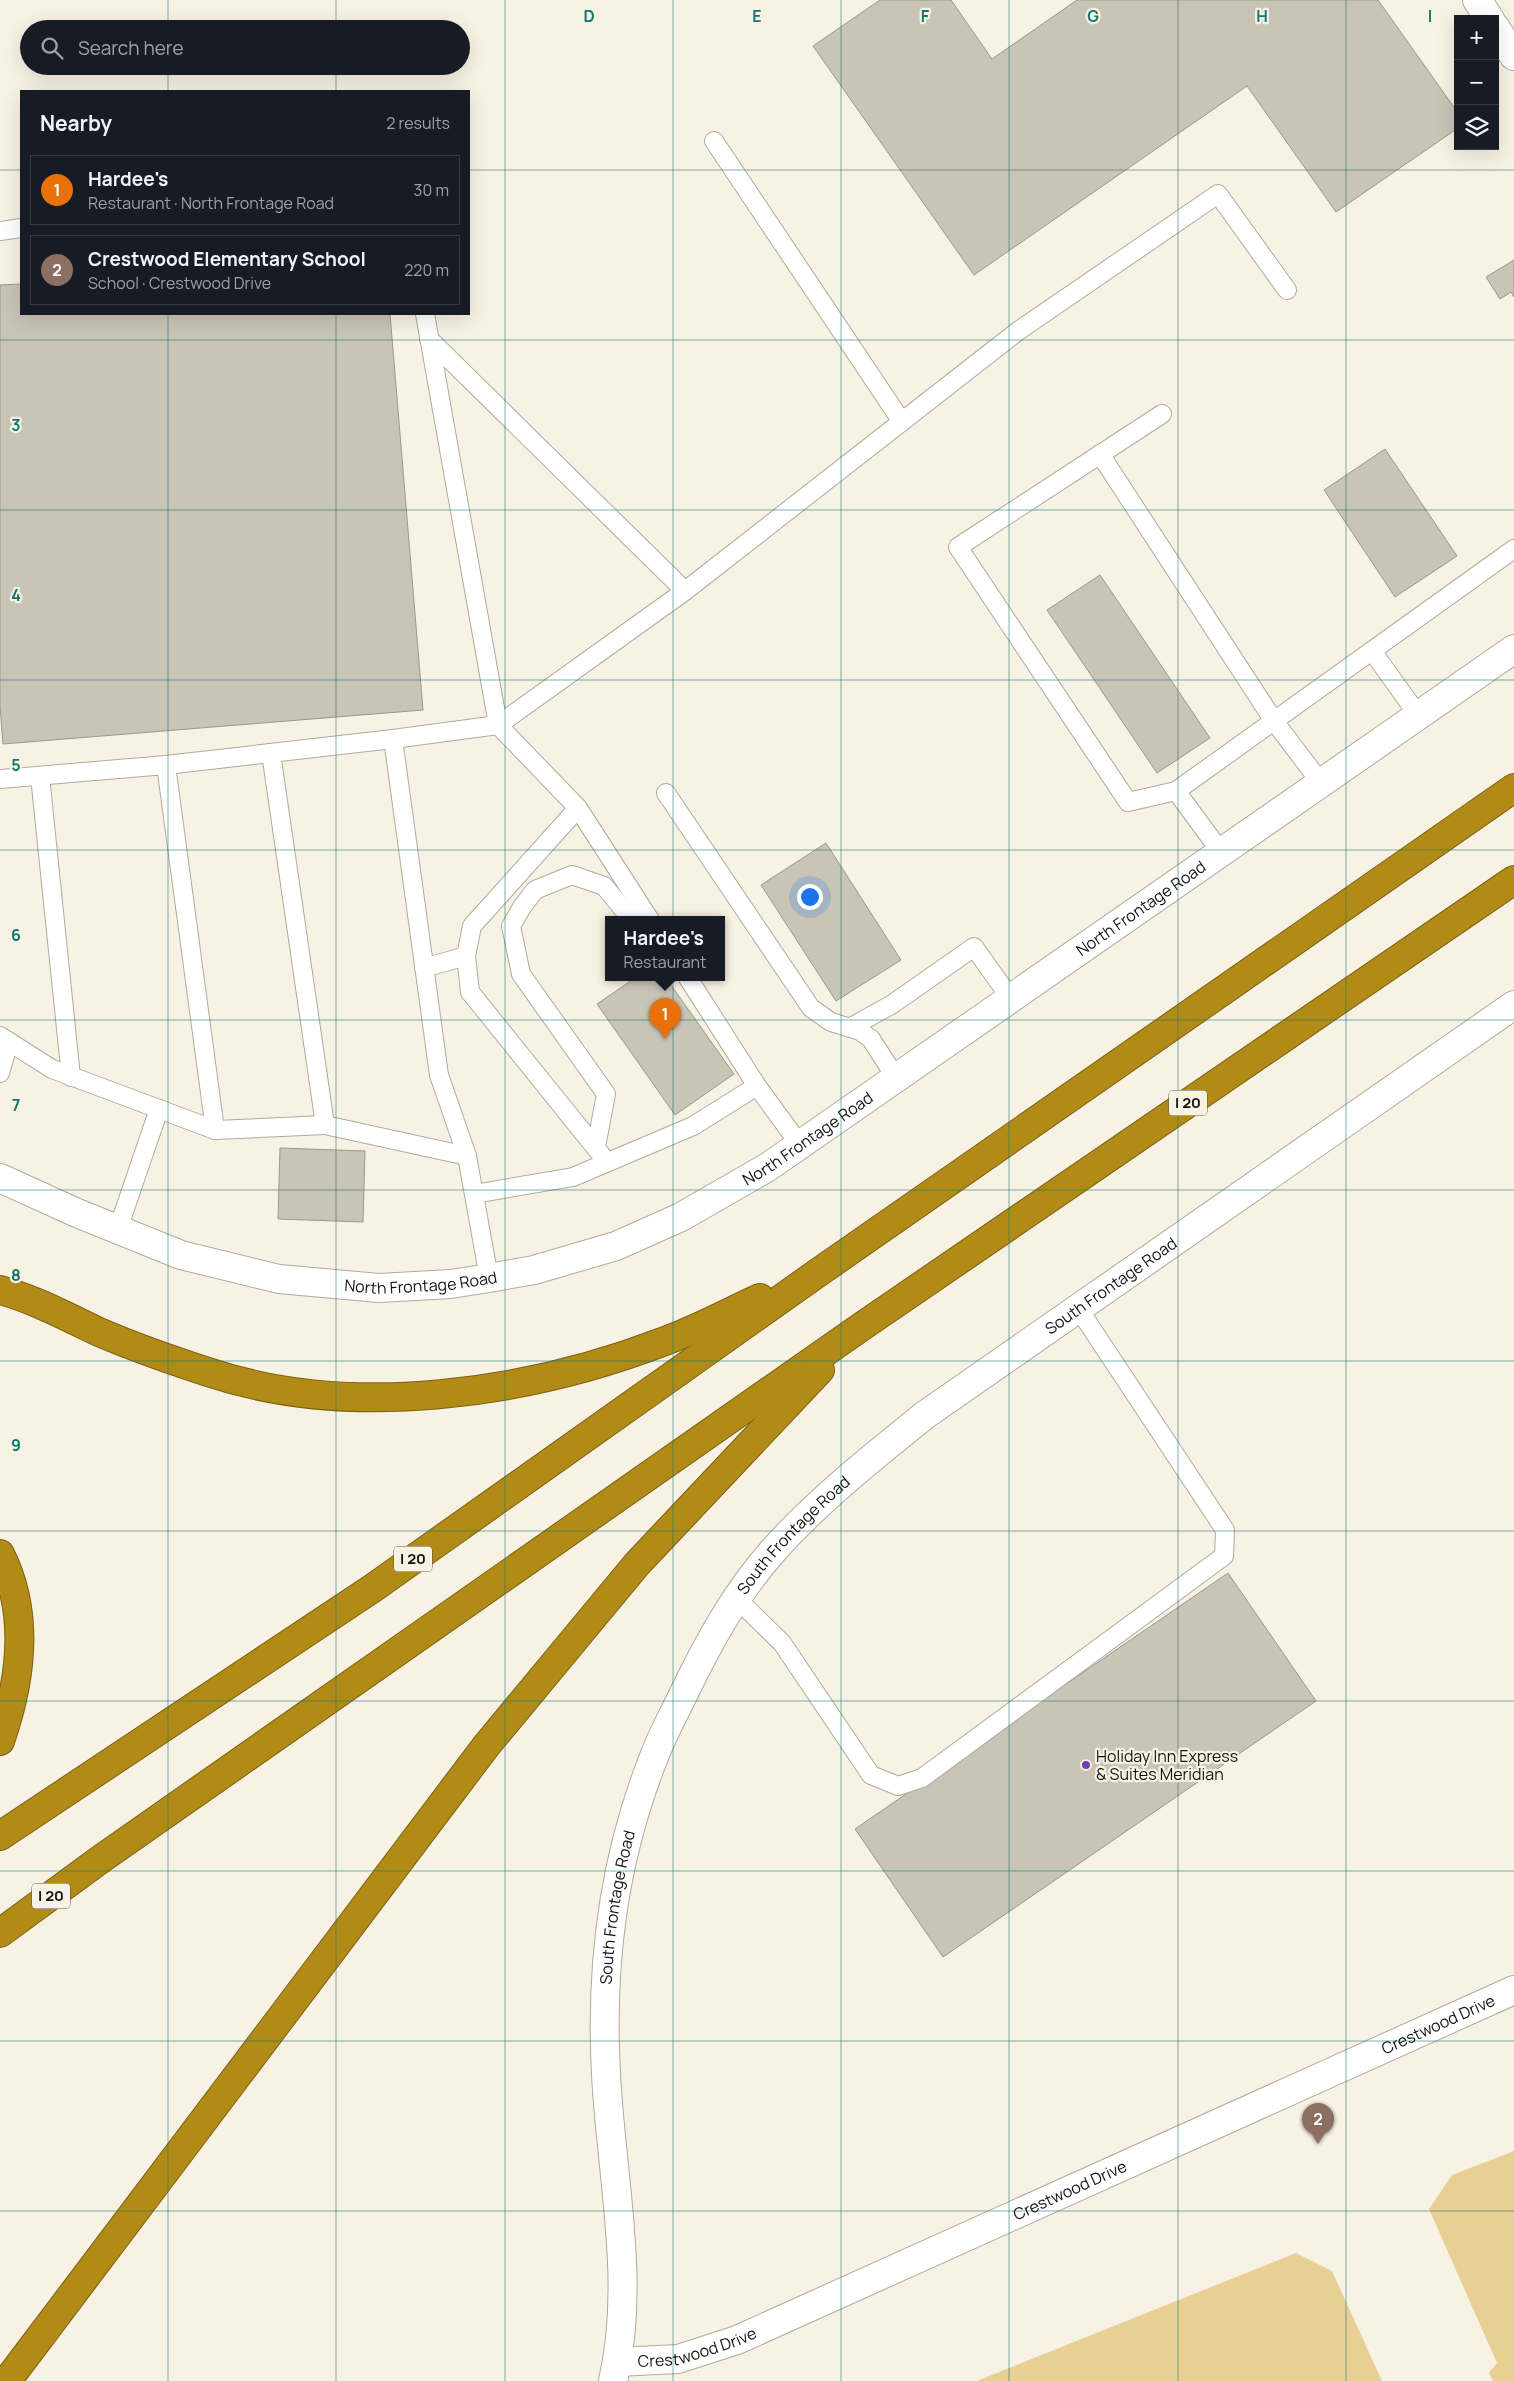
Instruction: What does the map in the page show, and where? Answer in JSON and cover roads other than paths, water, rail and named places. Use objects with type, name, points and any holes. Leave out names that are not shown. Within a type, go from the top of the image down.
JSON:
[{"type":"highway","name":"I 20","points":[[0,1836],[373,1588],[818,1272],[1514,788]]},
{"type":"highway","name":"I 20","points":[[0,1932],[861,1327],[1514,880]]},
{"type":"highway","points":[[0,1290],[115,1339],[210,1373],[290,1392],[394,1398],[493,1388],[598,1364],[666,1341],[818,1272]]},
{"type":"highway","points":[[7,2381],[486,1746],[637,1564],[861,1327]]},
{"type":"highway","points":[[0,1554],[16,1608],[20,1653],[15,1688],[0,1741]]},
{"type":"street","points":[[1477,0],[1487,15]]},
{"type":"street","points":[[1499,33],[1514,56]]},
{"type":"street","name":"North Frontage Road","points":[[0,1178],[77,1213],[181,1255],[279,1279],[379,1288],[450,1284],[534,1270],[616,1246],[680,1217],[768,1167],[1514,648]]},
{"type":"street","name":"South Frontage Road","points":[[615,2372],[621,2263],[606,2074],[605,1994],[611,1912],[628,1832],[654,1756],[705,1649],[736,1598],[772,1551],[848,1478],[925,1415],[1514,1005]]},
{"type":"street","name":"Crestwood Drive","points":[[615,2372],[678,2359],[737,2340],[1514,1990]]},
{"type":"lane","points":[[714,141],[902,422]]},
{"type":"lane","points":[[0,779],[166,765],[498,725],[685,591],[1018,332],[1218,194],[1287,290]]},
{"type":"lane","points":[[0,230],[20,228]]},
{"type":"lane","points":[[425,315],[498,725],[578,808],[647,916]]},
{"type":"lane","points":[[429,338],[685,591]]},
{"type":"lane","points":[[1162,414],[958,547],[1128,802],[1176,791],[1514,549]]},
{"type":"lane","points":[[1100,454],[1274,721],[1321,783]]},
{"type":"lane","points":[[1372,651],[1418,715]]},
{"type":"lane","points":[[394,739],[439,1075],[467,1156],[489,1278]]},
{"type":"lane","points":[[271,753],[325,1125]]},
{"type":"lane","points":[[166,765],[215,1130]]},
{"type":"lane","points":[[40,776],[71,1077]]},
{"type":"lane","points":[[1176,791],[1221,852]]},
{"type":"lane","points":[[666,793],[811,1008],[831,1022],[851,1027],[871,1040],[896,1078]]},
{"type":"lane","points":[[578,808],[472,926],[466,956],[470,992],[607,1162]]},
{"type":"lane","points":[[596,1147],[606,1094],[521,974],[511,926],[535,890],[572,874],[604,886],[629,916]]},
{"type":"lane","points":[[851,1027],[890,1005],[974,947],[1011,999]]},
{"type":"lane","points":[[424,968],[466,956]]},
{"type":"lane","points":[[690,981],[757,1086],[800,1145]]},
{"type":"lane","points":[[0,1073],[5,1039],[52,1070],[215,1130],[325,1125],[467,1156]]},
{"type":"lane","points":[[474,1194],[572,1177],[693,1126],[757,1086]]},
{"type":"lane","points":[[118,1229],[159,1109]]},
{"type":"lane","points":[[736,1598],[782,1643],[871,1775],[898,1786],[922,1778],[1224,1556],[1225,1530],[1078,1308]]},
{"type":"place","name":"Hardee's","points":[[665,1039]]},
{"type":"place","name":"Holiday Inn Express & Suites Meridian","points":[[1086,1765]]},
{"type":"place","name":"Crestwood Elementary School","points":[[1318,2144]]}]
